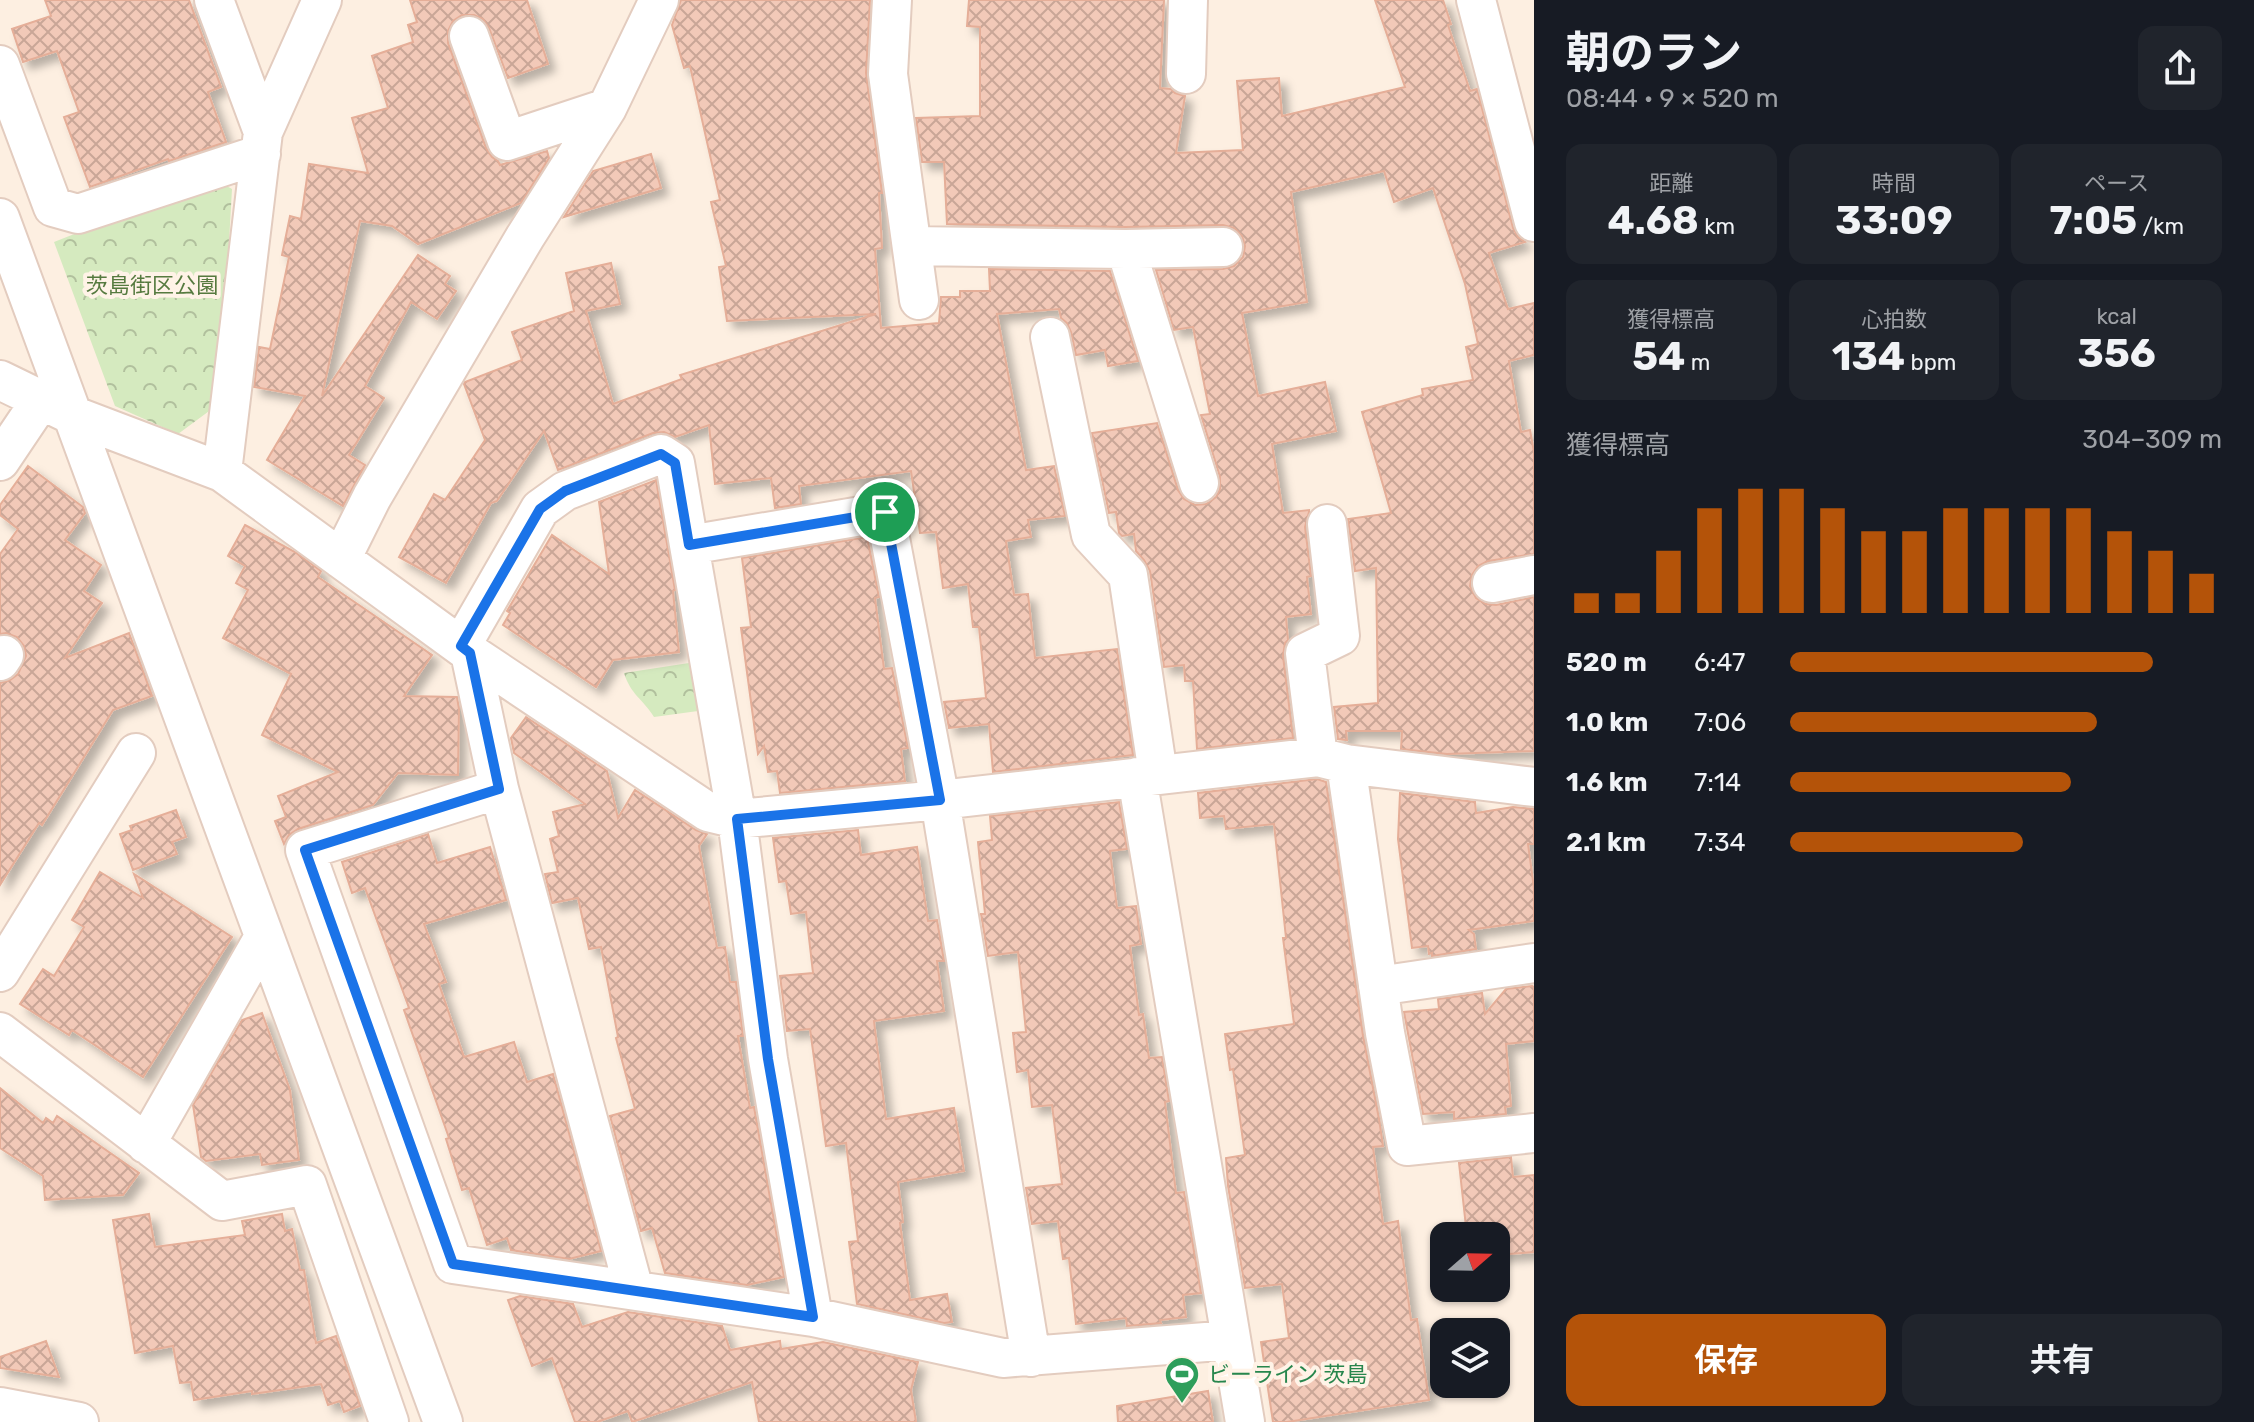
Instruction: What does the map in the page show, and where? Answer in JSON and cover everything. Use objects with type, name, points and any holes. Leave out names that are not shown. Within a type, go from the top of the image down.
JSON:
[{"type":"street","points":[[214,0],[262,143]]},
{"type":"street","points":[[222,472],[262,143],[322,0]]},
{"type":"street","points":[[341,559],[372,497],[525,237],[607,108],[659,0]]},
{"type":"street","points":[[892,0],[888,74],[919,300]]},
{"type":"street","points":[[1186,74],[1188,0]]},
{"type":"street","points":[[1476,0],[1534,222]]},
{"type":"street","points":[[469,36],[507,141],[607,108]]},
{"type":"street","points":[[0,65],[53,207],[78,214],[262,143]]},
{"type":"street","points":[[0,218],[56,407],[264,937],[443,1422]]},
{"type":"street","points":[[912,246],[1223,247]]},
{"type":"street","points":[[1126,249],[1199,483]]},
{"type":"street","points":[[1050,337],[1091,535],[1128,575],[1147,775],[1245,1422]]},
{"type":"street","points":[[0,380],[56,407],[222,472],[465,650],[708,812],[737,819],[940,800],[1147,775],[1332,760],[1534,787]]},
{"type":"street","points":[[0,461],[56,407]]},
{"type":"street","points":[[634,1290],[499,789],[465,650],[540,509],[565,491],[661,454],[675,463],[737,819],[768,1059],[813,1317]]},
{"type":"street","points":[[689,545],[885,512],[940,800],[1031,1357]]},
{"type":"street","points":[[1327,524],[1340,636],[1305,653],[1332,760],[1407,1146],[1534,1133]]},
{"type":"street","points":[[1492,583],[1534,575]]},
{"type":"street","points":[[0,972],[136,753]]},
{"type":"street","points":[[499,789],[305,850],[453,1264],[813,1317],[1003,1358],[1231,1340]]},
{"type":"street","points":[[146,1144],[264,937]]},
{"type":"street","points":[[1378,986],[1534,963]]},
{"type":"street","points":[[0,1032],[222,1201],[307,1185],[389,1422]]},
{"type":"street","points":[[0,1407],[79,1422]]},
{"type":"green space","name":"茨島街区公園","points":[[214,179],[232,189],[220,403],[178,434],[115,406],[54,242]]},
{"type":"green space","points":[[689,663],[698,711],[654,717],[633,692],[624,673]]},
{"type":"building","points":[[45,0],[189,0],[221,87],[208,92],[226,142],[90,187],[64,117],[79,112],[57,51],[23,62],[12,29],[51,16]]},
{"type":"building","points":[[410,0],[527,0],[548,64],[508,78],[489,28],[483,19],[474,15],[462,15],[453,21],[448,31],[448,43],[492,157],[500,165],[547,151],[549,158],[521,203],[418,244],[392,226],[360,221],[322,396],[418,255],[450,276],[445,284],[456,291],[437,319],[411,302],[365,386],[384,398],[349,455],[365,465],[343,506],[267,460],[305,396],[254,387],[259,347],[270,349],[289,257],[282,255],[290,216],[301,219],[309,164],[368,173],[352,118],[388,108],[372,56],[413,42],[408,25],[417,22]]},
{"type":"building","points":[[681,0],[870,0],[866,73],[882,193],[879,193],[882,248],[875,249],[881,328],[939,323],[941,297],[960,297],[960,291],[990,291],[989,269],[1110,271],[1138,361],[1108,366],[1105,350],[1076,355],[1071,332],[1059,309],[997,314],[1026,470],[1054,466],[1065,516],[1028,520],[1031,537],[1006,541],[1014,595],[1028,594],[1035,658],[1117,649],[1133,755],[993,772],[989,724],[949,728],[944,702],[986,698],[979,627],[973,627],[968,584],[943,588],[936,532],[920,533],[911,471],[799,486],[801,504],[775,508],[771,478],[715,484],[709,425],[675,437],[664,432],[653,433],[558,470],[544,431],[497,501],[491,503],[446,583],[399,557],[434,494],[445,500],[485,440],[465,382],[522,360],[512,332],[574,311],[566,273],[611,263],[620,304],[586,311],[613,404],[682,379],[680,375],[876,314],[727,321],[719,267],[726,266],[711,202],[720,200],[690,66],[684,68],[672,25]]},
{"type":"building","points":[[969,0],[1164,0],[1160,88],[1171,89],[1185,96],[1176,153],[1243,150],[1237,81],[1279,78],[1282,116],[1405,87],[1375,0],[1443,0],[1470,91],[1477,89],[1513,228],[1525,242],[1489,253],[1508,309],[1534,303],[1534,355],[1509,361],[1521,432],[1530,430],[1534,452],[1534,554],[1488,561],[1478,566],[1470,586],[1476,598],[1486,604],[1496,605],[1534,597],[1534,751],[1447,754],[1401,749],[1402,731],[1346,731],[1347,740],[1338,739],[1334,707],[1378,703],[1376,568],[1355,571],[1348,519],[1391,513],[1362,412],[1423,395],[1422,389],[1473,380],[1466,347],[1478,344],[1465,284],[1433,188],[1394,202],[1384,171],[1291,192],[1307,302],[1242,313],[1258,396],[1325,382],[1336,431],[1272,444],[1283,513],[1309,510],[1305,527],[1311,576],[1307,577],[1311,614],[1286,617],[1288,640],[1283,656],[1293,738],[1197,749],[1193,681],[1185,681],[1184,665],[1164,667],[1150,571],[1136,551],[1134,534],[1122,536],[1116,512],[1109,513],[1092,433],[1157,423],[1178,490],[1184,499],[1195,505],[1206,504],[1216,497],[1220,477],[1201,415],[1210,414],[1193,327],[1174,330],[1156,270],[1223,269],[1234,266],[1243,257],[1245,246],[1242,236],[1234,228],[1223,225],[947,224],[944,162],[922,162],[916,118],[980,116],[980,27],[967,26]]},
{"type":"building","points":[[651,154],[661,188],[564,217],[593,171]]},
{"type":"building","points":[[28,466],[83,507],[85,513],[65,540],[101,565],[84,591],[102,603],[65,658],[129,633],[152,696],[113,710],[42,825],[39,823],[0,885],[0,683],[18,674],[26,656],[24,646],[17,637],[0,634],[0,554],[18,529],[0,515],[0,505]]},
{"type":"building","points":[[656,480],[675,590],[679,652],[613,660],[596,687],[503,625],[510,613],[507,611],[552,535],[609,574],[599,502]]},
{"type":"building","points":[[245,525],[295,552],[321,571],[318,577],[432,655],[404,696],[457,697],[458,775],[398,773],[373,805],[298,829],[289,835],[284,844],[275,821],[286,817],[278,796],[338,772],[262,735],[291,674],[223,638],[248,590],[236,583],[245,566],[228,556]]},
{"type":"building","points":[[867,537],[879,597],[875,598],[884,669],[892,668],[908,748],[901,749],[905,781],[780,793],[777,771],[768,772],[764,746],[758,754],[741,628],[751,627],[742,558]]},
{"type":"building","points":[[526,717],[607,771],[618,818],[635,790],[707,834],[699,846],[717,948],[725,947],[730,982],[736,982],[743,1036],[738,1036],[750,1108],[754,1107],[784,1277],[747,1285],[665,1273],[652,1228],[641,1231],[610,1116],[635,1109],[616,1038],[601,947],[589,949],[578,898],[552,903],[545,874],[558,872],[550,839],[559,836],[553,812],[585,804],[514,753],[511,738]]},
{"type":"building","points":[[1317,779],[1326,782],[1363,1036],[1379,1119],[1383,1146],[1373,1147],[1383,1224],[1398,1221],[1411,1320],[1417,1319],[1429,1400],[1273,1422],[1261,1342],[1289,1338],[1282,1284],[1245,1288],[1226,1158],[1245,1155],[1225,1034],[1294,1024],[1274,824],[1226,829],[1224,816],[1200,818],[1198,793]]},
{"type":"building","points":[[1400,793],[1475,802],[1476,813],[1513,807],[1534,809],[1534,844],[1528,844],[1534,888],[1534,921],[1469,930],[1474,934],[1476,949],[1432,956],[1428,946],[1412,948],[1398,839]]},
{"type":"building","points":[[1119,802],[1127,849],[1110,851],[1117,908],[1136,906],[1141,944],[1130,946],[1139,1015],[1143,1014],[1149,1058],[1162,1057],[1169,1101],[1165,1102],[1176,1193],[1184,1192],[1201,1293],[1183,1295],[1186,1317],[1127,1326],[1126,1318],[1076,1324],[1069,1258],[1063,1259],[1058,1221],[1032,1224],[1026,1188],[1062,1184],[1052,1105],[1032,1107],[1028,1070],[1017,1072],[1013,1033],[1026,1032],[1018,952],[988,956],[981,914],[985,914],[978,842],[992,840],[990,816]]},
{"type":"building","points":[[176,810],[186,837],[172,842],[177,854],[133,870],[120,834],[132,830],[130,826]]},
{"type":"building","points":[[858,830],[861,855],[917,847],[928,921],[937,920],[944,961],[937,961],[944,1011],[874,1021],[886,1119],[954,1108],[964,1171],[898,1182],[910,1300],[947,1294],[952,1322],[944,1323],[857,1304],[849,1242],[858,1241],[846,1143],[826,1146],[810,1029],[787,1031],[780,976],[813,973],[806,912],[791,914],[786,881],[779,882],[773,838]]},
{"type":"building","points":[[428,834],[437,863],[490,847],[506,900],[424,924],[446,982],[439,984],[464,1057],[514,1042],[527,1082],[553,1074],[601,1251],[569,1259],[511,1250],[507,1238],[487,1245],[469,1188],[462,1190],[446,1139],[449,1138],[404,1010],[409,1008],[365,888],[352,893],[342,862]]},
{"type":"building","points":[[100,872],[143,898],[134,874],[232,937],[143,1077],[72,1030],[69,1035],[20,1004],[43,969],[54,976],[84,927],[72,920]]},
{"type":"building","points":[[1532,986],[1534,1041],[1506,1044],[1511,1106],[1505,1107],[1506,1114],[1454,1119],[1454,1112],[1423,1114],[1404,1012],[1439,1009],[1438,999],[1482,993],[1485,1014],[1506,989]]},
{"type":"building","points":[[262,1013],[290,1090],[299,1160],[262,1165],[260,1154],[206,1161],[201,1157],[193,1105],[242,1020]]},
{"type":"building","points":[[0,1088],[43,1123],[46,1118],[53,1123],[57,1116],[139,1173],[123,1195],[45,1200],[43,1176],[0,1148]]},
{"type":"building","points":[[1511,1157],[1513,1177],[1534,1175],[1534,1252],[1510,1254],[1510,1222],[1465,1222],[1459,1163]]},
{"type":"building","points":[[149,1214],[155,1247],[245,1235],[242,1221],[282,1214],[285,1231],[292,1229],[300,1270],[304,1270],[316,1343],[336,1336],[360,1406],[344,1412],[340,1401],[328,1405],[321,1384],[194,1400],[191,1382],[180,1383],[173,1346],[135,1353],[113,1220]]},
{"type":"building","points":[[520,1296],[573,1304],[582,1327],[628,1312],[722,1326],[730,1350],[780,1341],[781,1349],[823,1342],[918,1362],[911,1390],[916,1422],[759,1422],[752,1382],[632,1422],[628,1411],[597,1422],[575,1422],[552,1358],[532,1366],[508,1300]]},
{"type":"building","points":[[46,1341],[59,1377],[0,1368],[0,1357]]},
{"type":"building","name":"ビーライン 茨島","points":[[1208,1391],[1213,1422],[1118,1422],[1117,1406]]},
{"type":"place","name":"ビーライン 茨島","points":[[1182,1405]]},
{"type":"route","points":[[661,454],[675,463],[689,545],[885,512],[940,800],[737,819],[768,1059],[813,1317],[453,1264],[305,850],[499,789],[470,653],[461,646],[540,509],[565,491],[661,454]]}]
